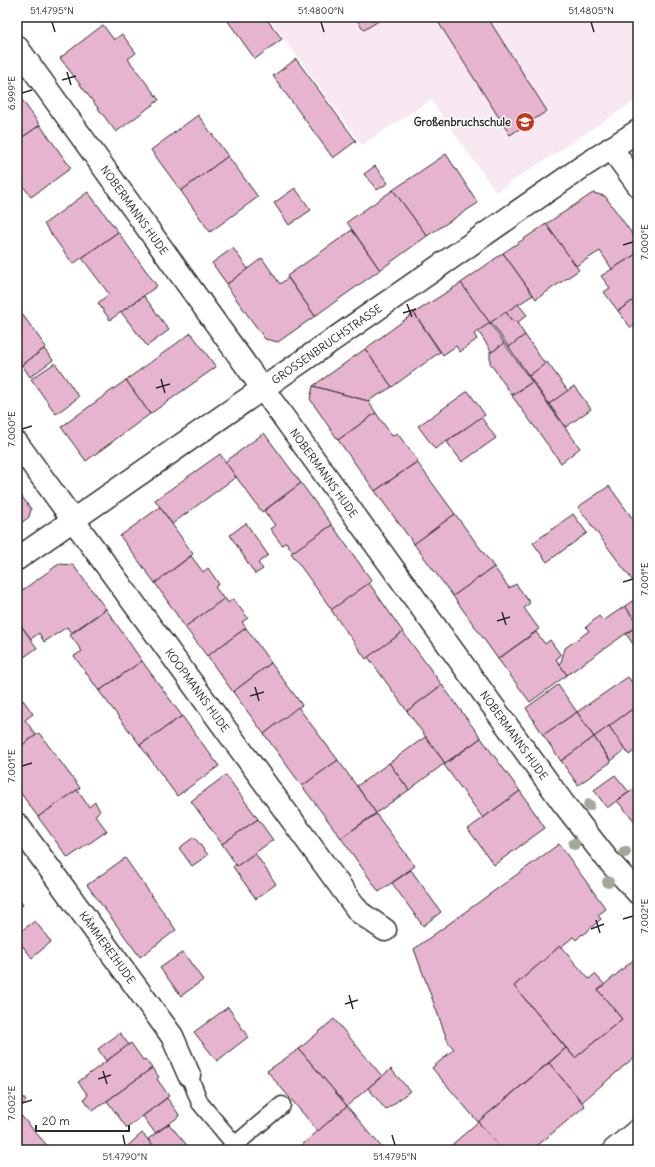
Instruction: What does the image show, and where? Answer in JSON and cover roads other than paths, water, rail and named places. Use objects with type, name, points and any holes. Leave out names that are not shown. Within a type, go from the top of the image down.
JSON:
[{"type":"street","name":"NOBERMANNS HUDE","points":[[17,47],[563,803],[607,859],[638,893]]},
{"type":"street","name":"GROSSENBRUCHSTRASSE","points":[[17,559],[582,167],[638,131]]},
{"type":"street","points":[[611,148],[638,185]]},
{"type":"street","name":"KOOPMANNS HUDE","points":[[17,443],[360,912],[385,930]]},
{"type":"street","name":"KÄMMEREIHUDE","points":[[17,824],[172,1036],[189,1075]]},
{"type":"street","points":[[614,1150],[638,1130]]},
{"type":"lane","points":[[189,1075],[200,1103],[232,1148],[282,1105]]},
{"type":"place","name":"Großenbruchschule","points":[[525,122]]}]
